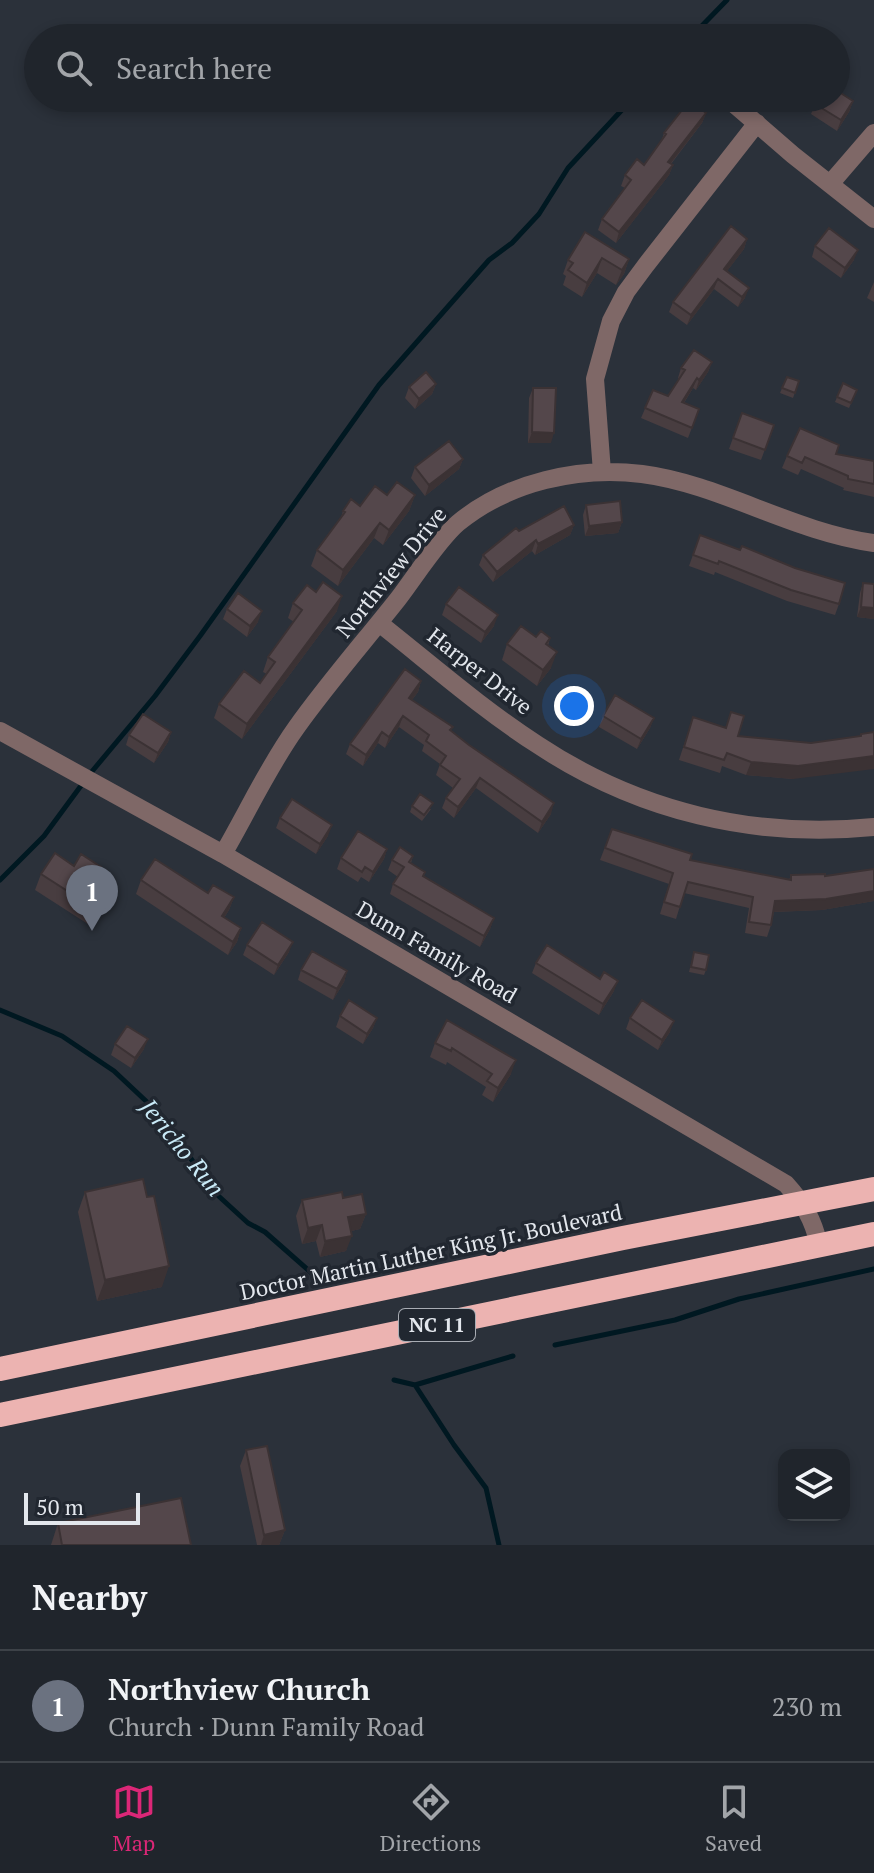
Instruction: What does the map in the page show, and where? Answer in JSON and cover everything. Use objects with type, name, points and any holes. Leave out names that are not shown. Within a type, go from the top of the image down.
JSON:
[{"type":"highway","name":"Doctor Martin Luther King Jr. Boulevard","points":[[0,1369],[623,1238],[874,1189]]},
{"type":"highway","name":"NC 11","points":[[0,1415],[874,1234]]},
{"type":"street","points":[[744,112],[874,219]]},
{"type":"street","points":[[602,472],[595,379],[611,321],[626,292],[757,123]]},
{"type":"street","points":[[830,184],[874,133]]},
{"type":"street","name":"Northview Drive","points":[[223,854],[295,729],[456,525],[525,486],[565,475],[626,472],[667,479],[802,526],[874,543]]},
{"type":"street","name":"Harper Drive","points":[[379,623],[538,745],[620,790],[723,822],[794,830],[874,827]]},
{"type":"street","name":"Dunn Family Road","points":[[0,731],[223,854],[786,1184],[804,1204],[819,1245]]},
{"type":"building","points":[[681,112],[706,113],[668,162],[673,165],[619,232],[602,219],[631,180],[625,175],[637,159],[644,165]]},
{"type":"building","points":[[828,112],[846,112],[841,120]]},
{"type":"building","points":[[731,226],[747,239],[724,269],[749,288],[742,297],[718,279],[691,315],[673,302]]},
{"type":"building","points":[[829,228],[858,250],[845,268],[815,246]]},
{"type":"building","points":[[585,232],[629,259],[622,270],[602,258],[587,283],[568,270],[573,263],[568,260]]},
{"type":"building","points":[[694,350],[712,362],[682,402],[699,409],[692,428],[645,408],[653,390],[668,396],[685,370],[681,368]]},
{"type":"building","points":[[426,372],[436,384],[419,399],[409,387]]},
{"type":"building","points":[[787,377],[799,381],[795,393],[782,388]]},
{"type":"building","points":[[843,383],[857,390],[851,403],[837,397]]},
{"type":"building","points":[[533,388],[556,388],[554,433],[532,432]]},
{"type":"building","points":[[742,413],[774,425],[765,450],[733,438]]},
{"type":"building","points":[[800,428],[839,445],[836,454],[874,461],[874,484],[848,479],[848,476],[805,457],[802,463],[787,456]]},
{"type":"building","points":[[449,441],[463,459],[429,485],[415,467]]},
{"type":"building","points":[[397,482],[415,495],[389,530],[380,523],[343,570],[317,550],[351,499],[360,506],[375,486],[387,495]]},
{"type":"building","points":[[620,501],[622,522],[589,526],[586,505]]},
{"type":"building","points":[[564,506],[574,525],[538,544],[536,540],[497,572],[483,555],[516,528],[519,531]]},
{"type":"building","points":[[700,535],[740,550],[742,546],[795,568],[845,583],[839,604],[791,590],[719,561],[718,564],[693,555]]},
{"type":"building","points":[[323,582],[342,596],[247,724],[219,704],[244,671],[260,683],[275,662],[268,657],[302,610],[293,603],[307,585],[316,592]]},
{"type":"building","points":[[863,583],[874,584],[874,608],[861,607]]},
{"type":"building","points":[[459,587],[498,615],[485,632],[446,604]]},
{"type":"building","points":[[238,593],[262,611],[250,626],[227,609]]},
{"type":"building","points":[[521,626],[536,637],[541,631],[550,638],[546,644],[557,652],[543,670],[507,644]]},
{"type":"building","points":[[405,669],[421,681],[409,698],[453,727],[450,730],[469,745],[554,803],[542,822],[480,778],[458,807],[446,798],[460,779],[440,765],[446,756],[426,741],[429,735],[403,716],[389,737],[382,732],[366,755],[350,744]]},
{"type":"building","points":[[615,695],[654,718],[641,739],[603,716]]},
{"type":"building","points":[[731,712],[744,716],[738,736],[811,743],[874,732],[874,756],[798,766],[751,762],[727,753],[724,760],[684,747],[693,717],[726,728]]},
{"type":"building","points":[[143,714],[171,732],[158,753],[129,735]]},
{"type":"building","points":[[420,794],[433,803],[424,815],[412,806]]},
{"type":"building","points":[[292,799],[332,825],[320,844],[280,818]]},
{"type":"building","points":[[612,829],[692,854],[690,860],[791,880],[791,875],[825,876],[874,869],[874,891],[826,899],[775,901],[771,925],[749,922],[753,897],[688,882],[680,907],[664,902],[673,873],[605,848]]},
{"type":"building","points":[[358,831],[387,849],[373,872],[365,867],[362,872],[341,858]]},
{"type":"building","points":[[400,847],[413,856],[409,862],[425,872],[423,876],[494,918],[484,936],[393,884],[404,867],[392,860]]},
{"type":"building","points":[[55,853],[74,866],[81,854],[101,867],[94,877],[111,888],[97,910],[41,874]]},
{"type":"building","points":[[155,859],[208,893],[213,885],[234,897],[222,916],[241,928],[233,942],[141,880]]},
{"type":"building","points":[[262,922],[293,942],[278,965],[247,945]]},
{"type":"building","points":[[547,945],[600,979],[604,972],[618,981],[603,1004],[536,963]]},
{"type":"building","points":[[312,951],[347,971],[337,989],[301,970]]},
{"type":"building","points":[[694,952],[709,955],[706,970],[691,967]]},
{"type":"building","points":[[349,1000],[377,1018],[367,1034],[340,1016]]},
{"type":"building","points":[[642,1000],[674,1021],[662,1040],[630,1018]]},
{"type":"building","points":[[447,1020],[516,1060],[498,1088],[487,1081],[492,1074],[452,1048],[451,1051],[435,1043]]},
{"type":"building","points":[[127,1026],[148,1039],[135,1058],[115,1044]]},
{"type":"building","points":[[143,1179],[147,1197],[154,1196],[169,1266],[105,1280],[85,1192]]},
{"type":"building","points":[[342,1192],[343,1198],[362,1194],[366,1214],[348,1217],[352,1236],[325,1241],[322,1225],[308,1228],[302,1200]]},
{"type":"building","points":[[267,1446],[285,1530],[264,1535],[246,1450]]},
{"type":"building","points":[[181,1498],[191,1545],[62,1545],[58,1523]]},
{"type":"waterway","points":[[704,24],[727,0]]},
{"type":"waterway","points":[[89,775],[200,636],[379,385],[489,260],[512,243],[539,214],[568,168],[620,112]]},
{"type":"waterway","points":[[0,880],[44,836],[83,783]]},
{"type":"waterway","name":"Jericho Run","points":[[0,1010],[62,1036],[114,1071],[163,1117],[212,1190],[315,1276]]},
{"type":"waterway","points":[[555,1345],[675,1320],[739,1299],[874,1269]]},
{"type":"waterway","points":[[415,1385],[513,1356]]},
{"type":"waterway","name":"Jericho Run","points":[[394,1380],[415,1385],[486,1488],[499,1545]]},
{"type":"place","name":"Northview Church","points":[[92,931]]}]
